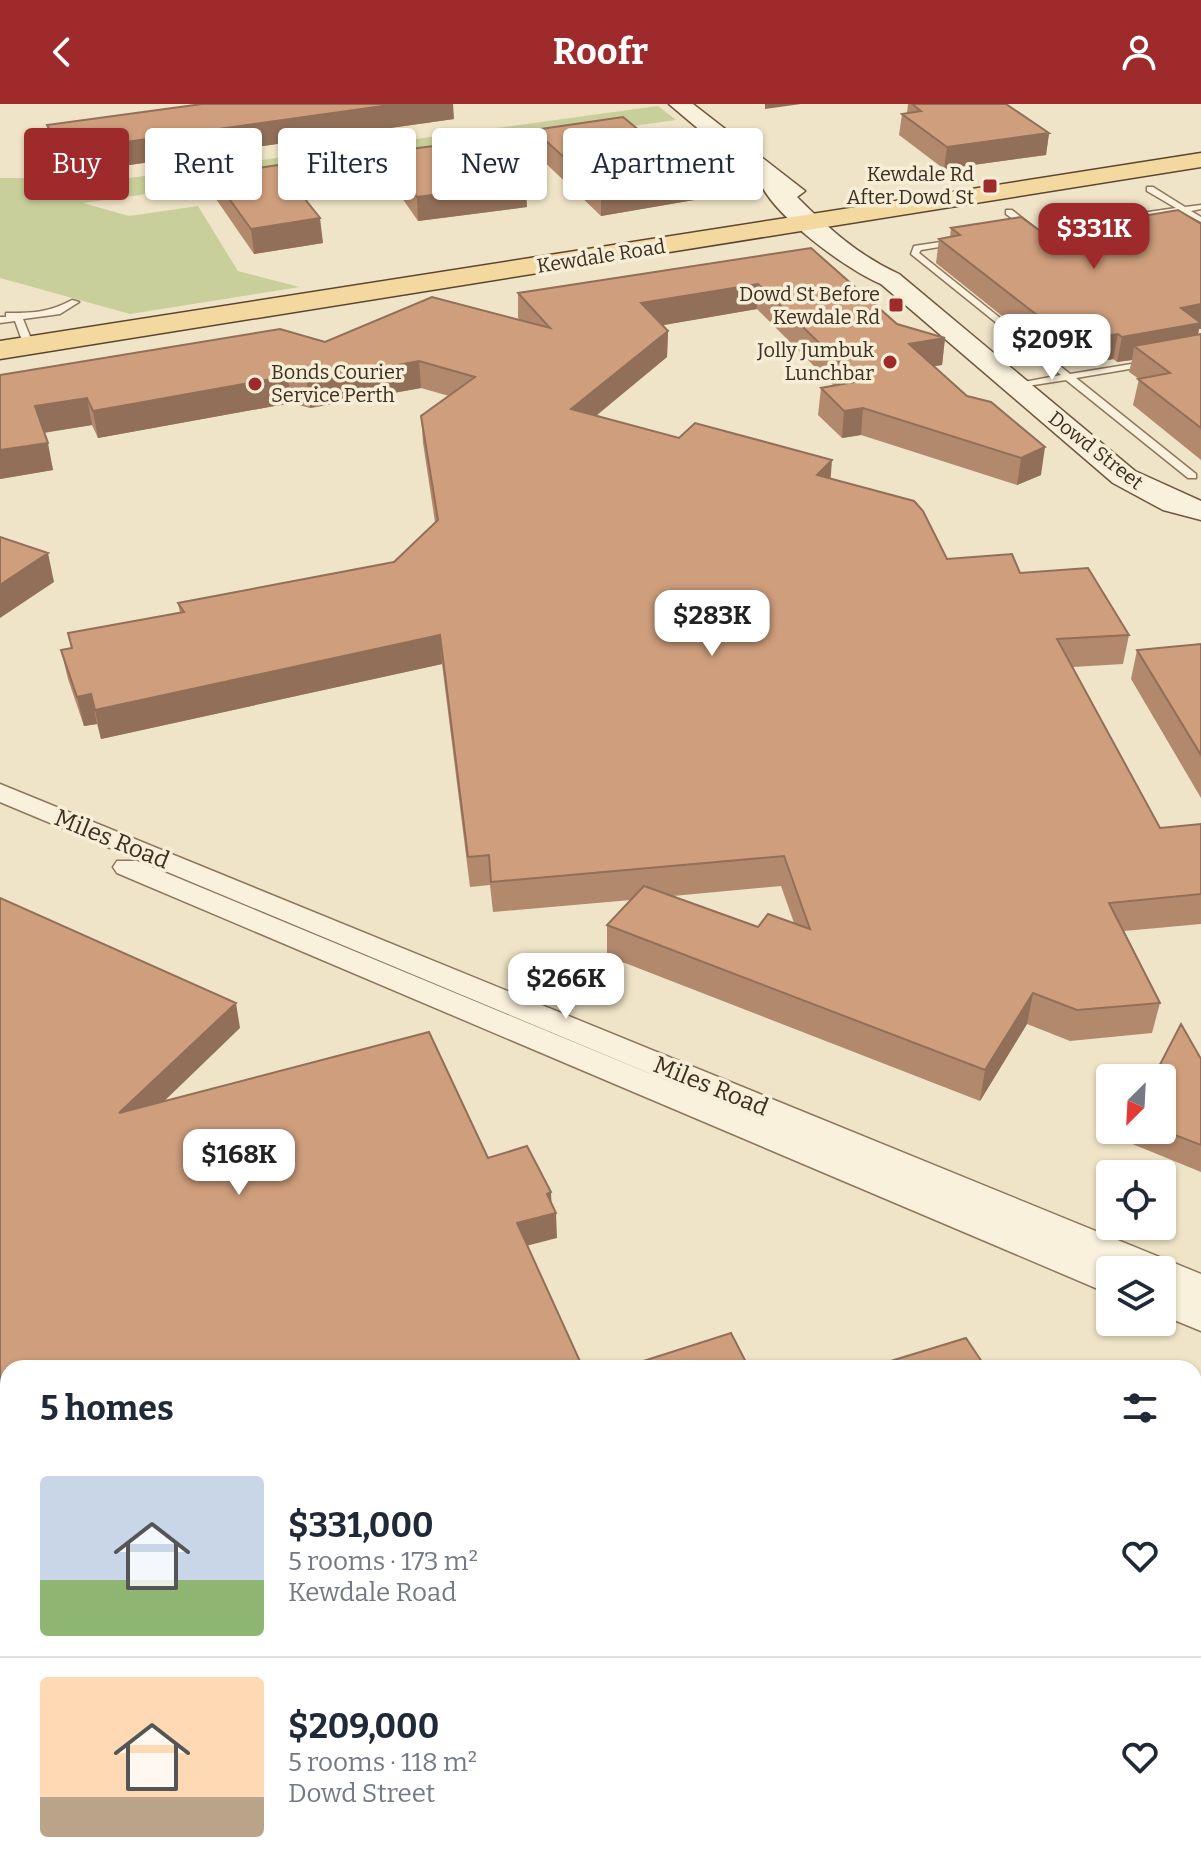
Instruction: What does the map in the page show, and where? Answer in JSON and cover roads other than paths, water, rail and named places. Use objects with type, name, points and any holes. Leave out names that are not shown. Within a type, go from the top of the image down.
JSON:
[{"type":"main road","name":"Dowd Street","points":[[680,104],[769,177],[773,187],[793,198],[832,230],[870,272],[890,279],[1124,477],[1160,497],[1201,511]]},
{"type":"main road","name":"Kewdale Road","points":[[0,368],[33,354],[721,237],[1014,221],[1150,189],[1197,168]]},
{"type":"main road","name":"Kewdale Road","points":[[0,350],[33,354],[832,230],[903,209],[1197,168]]},
{"type":"main road","points":[[721,237],[777,217],[793,198],[844,207],[903,209]]},
{"type":"street","name":"Miles Road","points":[[0,792],[1122,1256]]},
{"type":"street","name":"Miles Road","points":[[0,814],[1096,1273]]},
{"type":"street","points":[[1176,1279],[1201,1289]]},
{"type":"street","points":[[1176,1306],[1201,1317]]},
{"type":"lane","points":[[1150,189],[1201,220]]},
{"type":"lane","points":[[1068,232],[1107,220],[1201,207]]},
{"type":"lane","points":[[1014,221],[1036,230],[1014,221]]},
{"type":"lane","points":[[960,241],[917,248],[915,254],[1192,476]]},
{"type":"lane","points":[[0,320],[57,312],[75,302]]},
{"type":"lane","points":[[0,312],[18,317]]},
{"type":"lane","points":[[18,317],[33,354]]},
{"type":"lane","points":[[1017,386],[1157,361]]},
{"type":"place","name":"Kewdale Rd After Dowd St","points":[[990,186]]},
{"type":"place","name":"Dowd St Before Kewdale Rd","points":[[896,305]]},
{"type":"place","name":"Jolly Jumbuk Lunchbar","points":[[890,362]]},
{"type":"place","name":"Bonds Courier Service Perth","points":[[255,384]]}]
